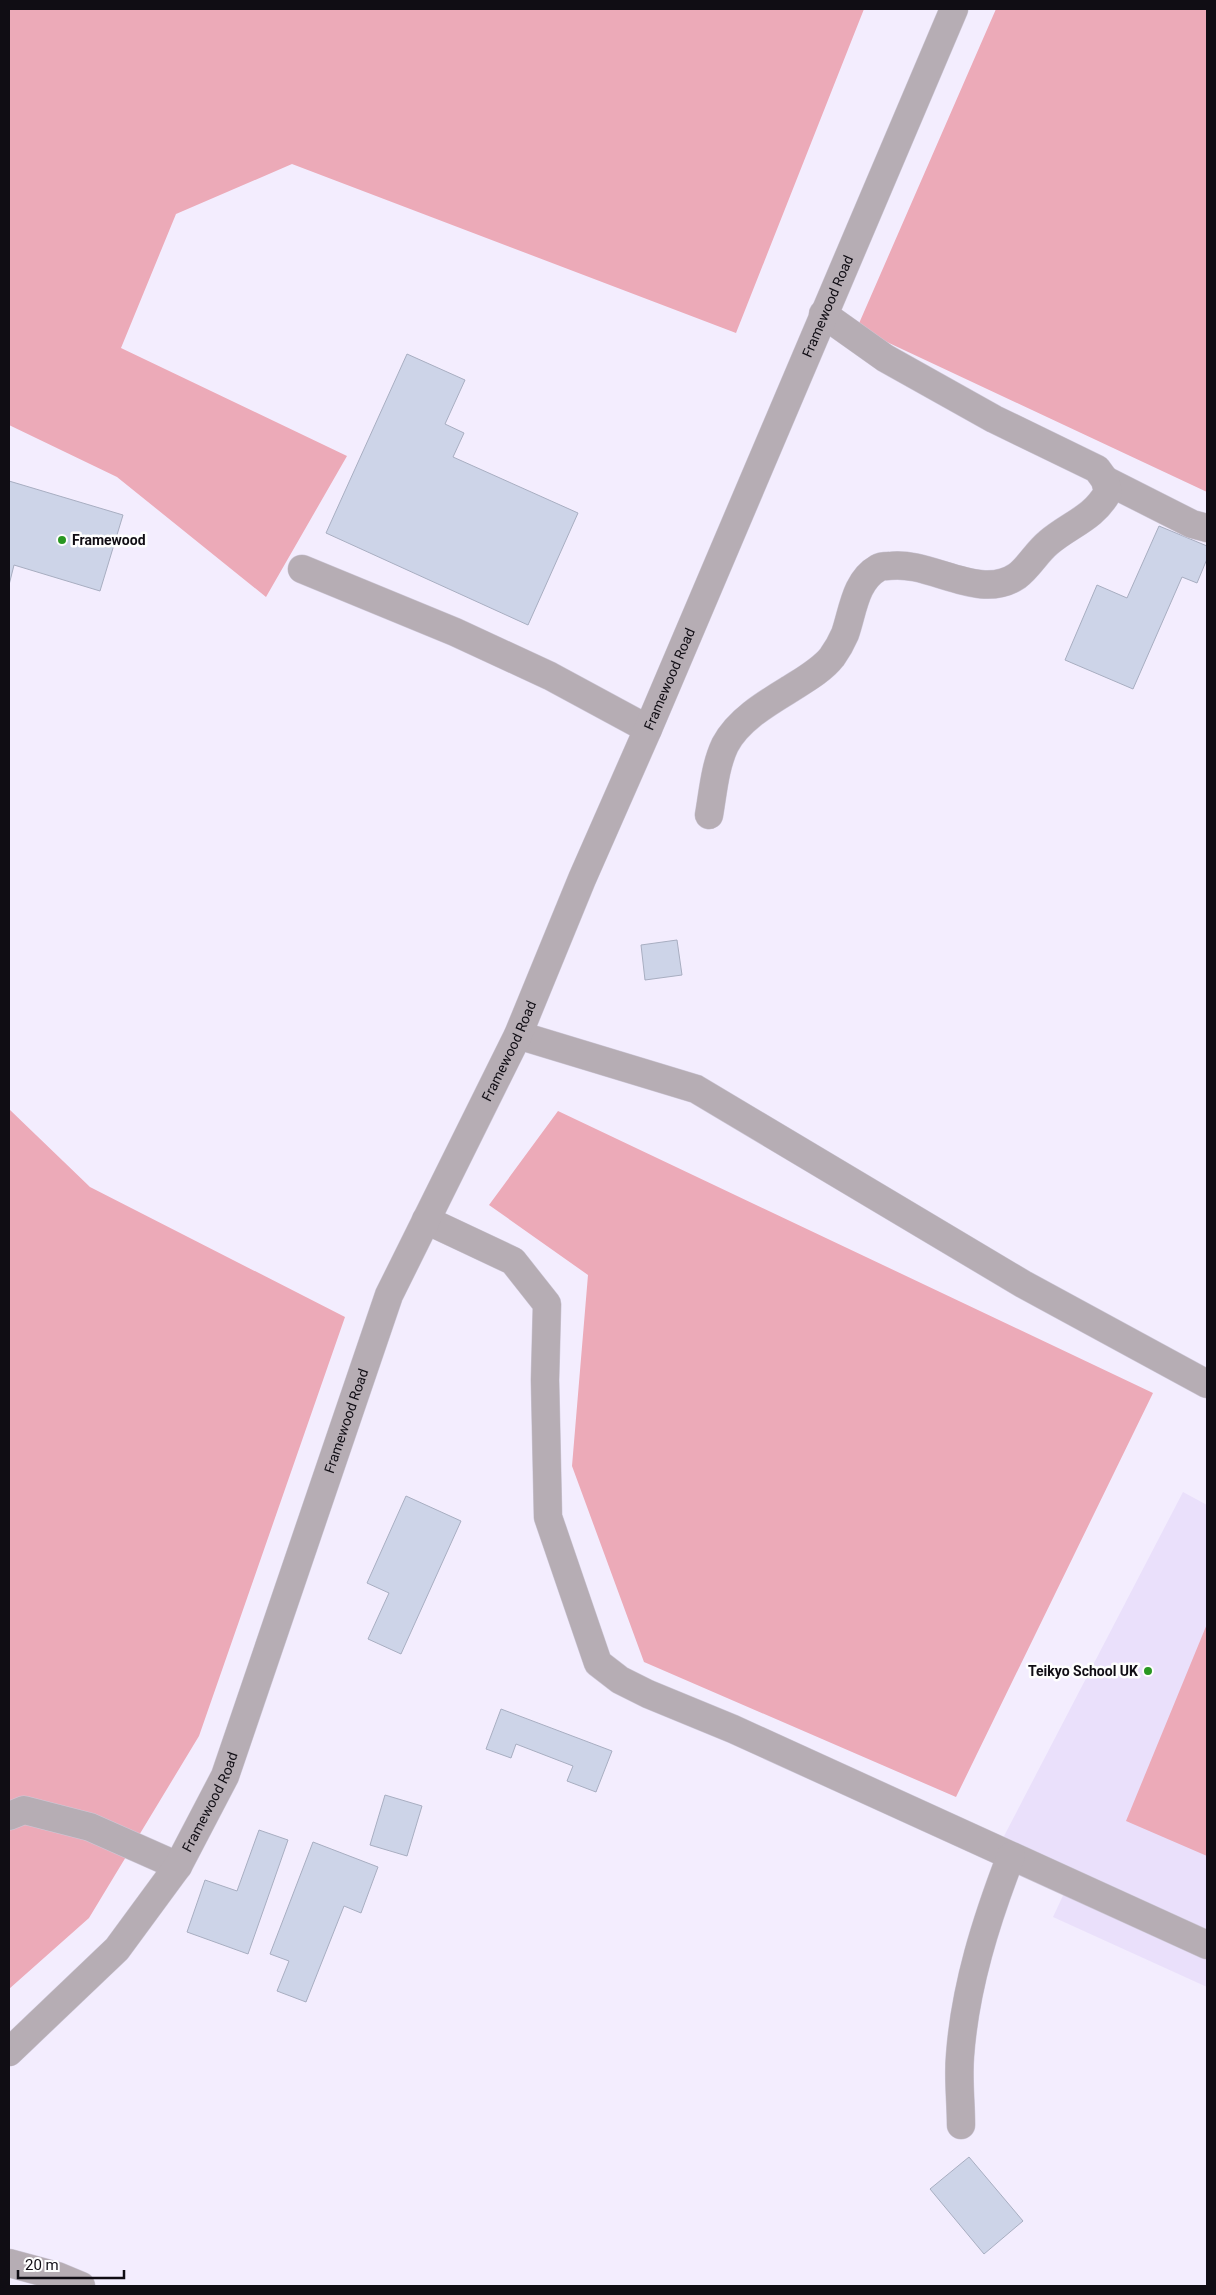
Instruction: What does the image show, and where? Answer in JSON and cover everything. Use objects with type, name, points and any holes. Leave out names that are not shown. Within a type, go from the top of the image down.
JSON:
[{"type":"street","name":"Framewood Road","points":[[9,2052],[116,1949],[178,1866],[225,1776],[389,1295],[518,1035],[582,879],[648,729],[954,9]]},
{"type":"street","points":[[709,815],[717,768],[726,744],[740,727],[761,707],[811,675],[831,658],[845,635],[854,602],[865,580],[879,567],[901,564],[920,567],[974,584],[996,584],[1017,576],[1048,543],[1100,506],[1108,492],[1105,480],[1097,469],[994,419],[885,358],[823,314]]},
{"type":"street","points":[[1105,480],[1192,524],[1207,528]]},
{"type":"street","points":[[302,569],[455,632],[550,676],[648,729]]},
{"type":"street","points":[[518,1035],[696,1090],[1023,1284],[1207,1384]]},
{"type":"street","points":[[426,1220],[513,1261],[547,1304],[545,1380],[548,1517],[598,1662],[620,1680],[648,1694],[733,1729],[1207,1945]]},
{"type":"street","points":[[9,1816],[24,1810],[90,1827],[178,1866]]},
{"type":"street","points":[[961,2125],[960,2057],[968,1996],[988,1916],[1011,1856]]},
{"type":"street","points":[[9,2264],[56,2276],[81,2286]]},
{"type":"shaded area","points":[[9,9],[864,9],[736,333],[292,164],[176,214],[121,348],[347,456],[266,597],[117,477],[9,425]]},
{"type":"shaded area","points":[[996,9],[1207,9],[1207,492],[857,328]]},
{"type":"shaded area","points":[[9,1109],[90,1187],[345,1317],[199,1736],[89,1918],[9,1989]]},
{"type":"shaded area","points":[[558,1111],[1153,1393],[956,1797],[644,1662],[572,1466],[588,1275],[489,1205]]},
{"type":"shaded area","name":"Teikyo School UK","points":[[1183,1492],[1207,1505],[1207,1987],[1053,1917],[1074,1872],[1003,1838]]},
{"type":"shaded area","points":[[1207,1624],[1207,1856],[1126,1821]]},
{"type":"building","points":[[407,354],[465,380],[445,424],[464,433],[453,457],[578,513],[528,625],[326,533]]},
{"type":"building","name":"Framewood","points":[[9,481],[123,515],[100,591],[14,565],[9,585]]},
{"type":"building","points":[[1159,526],[1207,546],[1207,559],[1197,583],[1182,577],[1133,689],[1065,660],[1097,585],[1127,598]]},
{"type":"building","points":[[677,940],[682,975],[645,980],[641,945]]},
{"type":"building","points":[[406,1496],[461,1521],[401,1654],[368,1639],[389,1593],[367,1583]]},
{"type":"building","points":[[501,1709],[612,1751],[596,1792],[567,1781],[573,1766],[516,1744],[511,1758],[486,1749]]},
{"type":"building","points":[[385,1795],[422,1806],[407,1856],[370,1845]]},
{"type":"building","points":[[259,1830],[288,1840],[248,1954],[187,1932],[205,1880],[237,1891]]},
{"type":"building","points":[[313,1842],[378,1867],[361,1913],[344,1906],[306,2002],[277,1991],[289,1961],[270,1954]]},
{"type":"building","points":[[969,2157],[1023,2221],[984,2254],[930,2189]]},
{"type":"place","name":"Framewood","points":[[62,540]]},
{"type":"place","name":"Teikyo School UK","points":[[1148,1671]]}]
